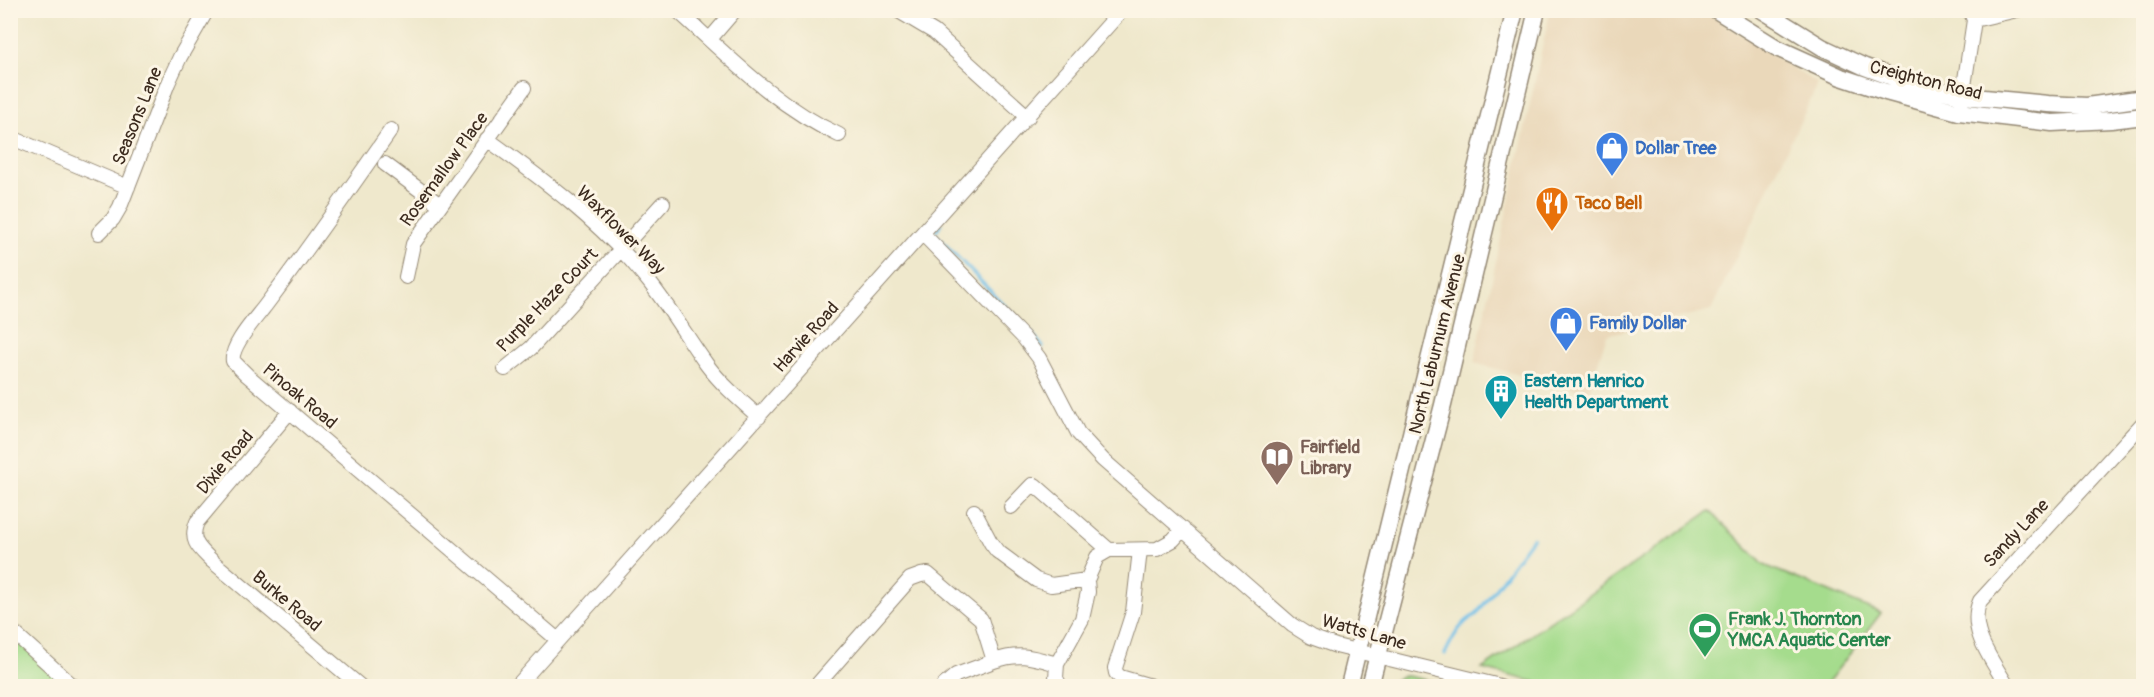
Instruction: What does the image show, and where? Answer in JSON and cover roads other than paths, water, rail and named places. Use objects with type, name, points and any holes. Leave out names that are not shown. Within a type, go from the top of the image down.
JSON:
[{"type":"main road","name":"North Laburnum Avenue","points":[[1349,687],[1515,10]]},
{"type":"main road","name":"North Laburnum Avenue","points":[[1370,687],[1443,405],[1537,10]]},
{"type":"main road","name":"Creighton Road","points":[[1716,10],[1777,48],[1841,77],[1959,112],[2052,123],[2144,116]]},
{"type":"main road","name":"Creighton Road","points":[[1762,10],[1822,47],[1865,67],[1903,81],[1963,96],[2087,106],[2144,98]]},
{"type":"street","name":"Seasons Lane","points":[[99,232],[117,213],[176,66],[207,10]]},
{"type":"street","points":[[677,10],[794,111],[839,135]]},
{"type":"street","points":[[710,39],[735,10]]},
{"type":"street","points":[[897,10],[934,32],[1028,117]]},
{"type":"street","name":"Harvie Road","points":[[517,687],[1122,10]]},
{"type":"street","points":[[1959,112],[1963,96],[1972,15],[2017,10]]},
{"type":"street","name":"Rosemallow Place","points":[[406,277],[413,244],[524,88]]},
{"type":"street","name":"Pinoak Road","points":[[392,129],[243,335],[232,356],[236,365],[558,640]]},
{"type":"street","points":[[10,137],[128,187]]},
{"type":"street","name":"Waxflower Way","points":[[487,139],[553,188],[620,250],[659,294],[718,378],[759,417]]},
{"type":"street","points":[[385,165],[440,205]]},
{"type":"street","name":"Purple Haze Court","points":[[505,369],[531,348],[663,203]]},
{"type":"street","name":"Watts Lane","points":[[923,234],[1028,344],[1039,358],[1078,433],[1103,460],[1299,631],[1323,642],[1500,687]]},
{"type":"street","name":"Dixie Road","points":[[194,539],[193,532],[197,522],[290,411]]},
{"type":"street","name":"Sandy Lane","points":[[2007,687],[1977,631],[1975,617],[1980,601],[2144,422]]},
{"type":"street","points":[[1011,507],[1032,485],[1035,485],[1109,550]]},
{"type":"street","points":[[974,510],[991,543],[1036,580],[1051,585],[1087,580]]},
{"type":"street","points":[[1060,687],[1056,678],[1057,664],[1082,619],[1088,592],[1087,580],[1096,557],[1109,550],[1157,549],[1165,546],[1183,529]]},
{"type":"street","name":"Burke Road","points":[[194,539],[212,561],[360,687]]},
{"type":"street","points":[[1140,550],[1133,612],[1115,668],[1120,677],[1151,687]]},
{"type":"street","points":[[816,687],[910,579],[921,575],[928,574],[934,578],[981,619],[994,661]]},
{"type":"street","points":[[12,631],[73,687]]},
{"type":"street","points":[[943,687],[956,675],[1014,655],[1057,664]]},
{"type":"waterway","points":[[936,231],[941,224]]},
{"type":"waterway","points":[[937,236],[1043,347]]},
{"type":"waterway","points":[[1445,654],[1458,631],[1476,615],[1533,537]]},
{"type":"place","name":"Dollar Tree","points":[[1612,177]]},
{"type":"place","name":"Taco Bell","points":[[1552,232]]},
{"type":"place","name":"Family Dollar","points":[[1566,352]]},
{"type":"place","name":"Eastern Henrico Health Department","points":[[1501,420]]},
{"type":"place","name":"Fairfield Library","points":[[1277,486]]},
{"type":"place","name":"Frank J. Thornton YMCA Aquatic Center","points":[[1705,658]]}]
